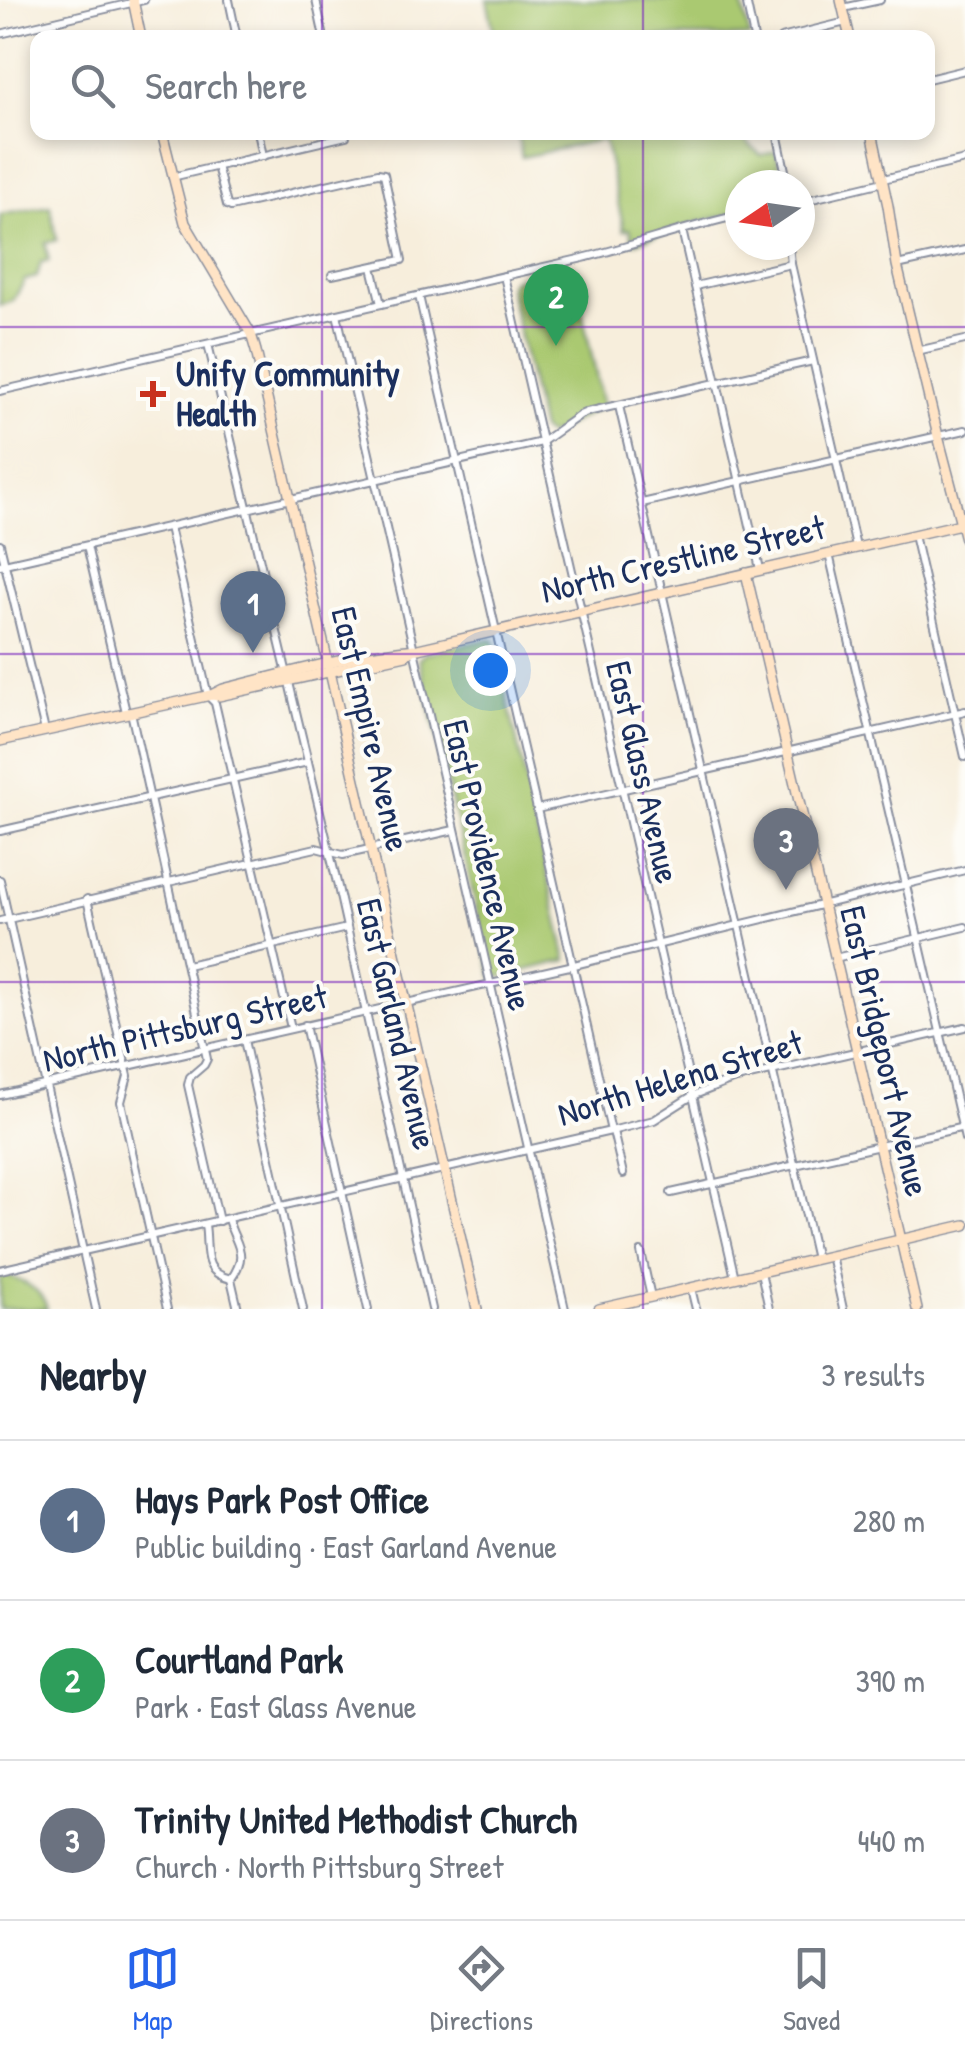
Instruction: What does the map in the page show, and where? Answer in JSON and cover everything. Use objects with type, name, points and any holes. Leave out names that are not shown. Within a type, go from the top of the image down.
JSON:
[{"type":"street","points":[[229,0],[235,30]]},
{"type":"street","points":[[316,0],[322,30]]},
{"type":"street","points":[[746,0],[752,30]]},
{"type":"street","points":[[848,30],[842,4],[880,0]]},
{"type":"street","points":[[0,34],[137,1],[140,30]]},
{"type":"street","points":[[814,30],[846,22]]},
{"type":"street","points":[[935,77],[965,70]]},
{"type":"street","points":[[164,140],[172,177],[323,140]]},
{"type":"street","points":[[260,140],[263,156]]},
{"type":"street","points":[[778,140],[785,170]]},
{"type":"street","points":[[874,140],[917,351],[965,539]]},
{"type":"street","points":[[815,198],[965,160]]},
{"type":"street","points":[[217,166],[227,205],[231,206],[384,174],[403,256],[398,262],[332,275]]},
{"type":"street","name":"East Empire Avenue","points":[[172,177],[185,223],[250,334],[477,1309]]},
{"type":"street","points":[[0,391],[628,248],[725,219]]},
{"type":"street","points":[[682,230],[760,570]]},
{"type":"street","points":[[898,266],[965,250]]},
{"type":"street","points":[[791,260],[856,547]]},
{"type":"street","points":[[694,286],[791,264]]},
{"type":"street","points":[[372,267],[381,304]]},
{"type":"street","name":"East Glass Avenue","points":[[504,276],[735,1278]]},
{"type":"street","points":[[419,296],[623,1174]]},
{"type":"street","name":"East Providence Avenue","points":[[336,314],[565,1309]]},
{"type":"street","points":[[917,351],[965,340]]},
{"type":"street","name":"East Garland Avenue","points":[[208,344],[348,928],[432,1309]]},
{"type":"street","points":[[2,565],[542,442],[580,415],[814,361]]},
{"type":"street","points":[[619,406],[816,1258]]},
{"type":"street","points":[[642,503],[965,430]]},
{"type":"street","name":"North Crestline Street","points":[[0,741],[963,524]]},
{"type":"street","points":[[169,527],[210,696],[216,702],[292,1028]]},
{"type":"street","points":[[914,534],[965,757]]},
{"type":"street","points":[[0,544],[45,731]]},
{"type":"street","points":[[88,546],[206,1048],[204,1066],[190,1077],[188,1085],[224,1220],[238,1238],[241,1265],[231,1279],[238,1309]]},
{"type":"street","points":[[830,554],[965,1139]]},
{"type":"street","name":"East Bridgeport Avenue","points":[[746,573],[917,1309]]},
{"type":"street","points":[[537,809],[965,711]]},
{"type":"street","points":[[0,831],[308,762]]},
{"type":"street","points":[[4,920],[316,848],[343,856],[454,830]]},
{"type":"street","name":"North Pittsburg Street","points":[[0,1096],[574,965],[965,870]]},
{"type":"street","points":[[0,880],[4,920],[96,1309]]},
{"type":"street","points":[[87,899],[128,1076],[120,1102],[167,1309]]},
{"type":"street","points":[[834,958],[965,927]]},
{"type":"street","points":[[187,965],[348,928]]},
{"type":"street","points":[[305,1025],[368,1309]]},
{"type":"street","name":"North Helena Street","points":[[0,1270],[612,1131],[654,1120],[692,1096],[730,1081],[965,1027]]},
{"type":"street","points":[[244,1040],[303,1309]]},
{"type":"street","points":[[671,1193],[964,1127]]},
{"type":"street","points":[[205,1224],[210,1267],[218,1276],[231,1279]]},
{"type":"street","points":[[598,1309],[965,1225]]},
{"type":"street","points":[[641,1252],[651,1297]]},
{"type":"street","points":[[831,1255],[843,1309]]},
{"type":"street","points":[[761,1272],[769,1309]]},
{"type":"street","points":[[691,1288],[696,1309]]},
{"type":"green space","points":[[487,0],[741,0],[748,30],[493,30]]},
{"type":"green space","points":[[518,140],[599,140],[522,157]]},
{"type":"green space","points":[[604,140],[744,140],[761,155],[776,151],[780,170],[725,170],[725,215],[634,243],[630,229],[624,230]]},
{"type":"green space","points":[[50,206],[57,240],[45,243],[49,261],[41,262],[37,277],[25,280],[13,301],[0,306],[0,215]]},
{"type":"green space","points":[[572,267],[603,406],[549,435],[541,430],[509,287],[512,280]]},
{"type":"green space","points":[[494,641],[567,960],[496,978],[492,976],[419,659],[426,653]]},
{"type":"green space","points":[[6,1275],[37,1291],[47,1309],[0,1309],[0,1276]]},
{"type":"place","name":"Courtland Park","points":[[556,346]]},
{"type":"place","name":"Unify Community Health","points":[[153,394]]},
{"type":"place","name":"Hays Park Post Office","points":[[253,653]]},
{"type":"place","name":"Trinity United Methodist Church","points":[[786,890]]}]
